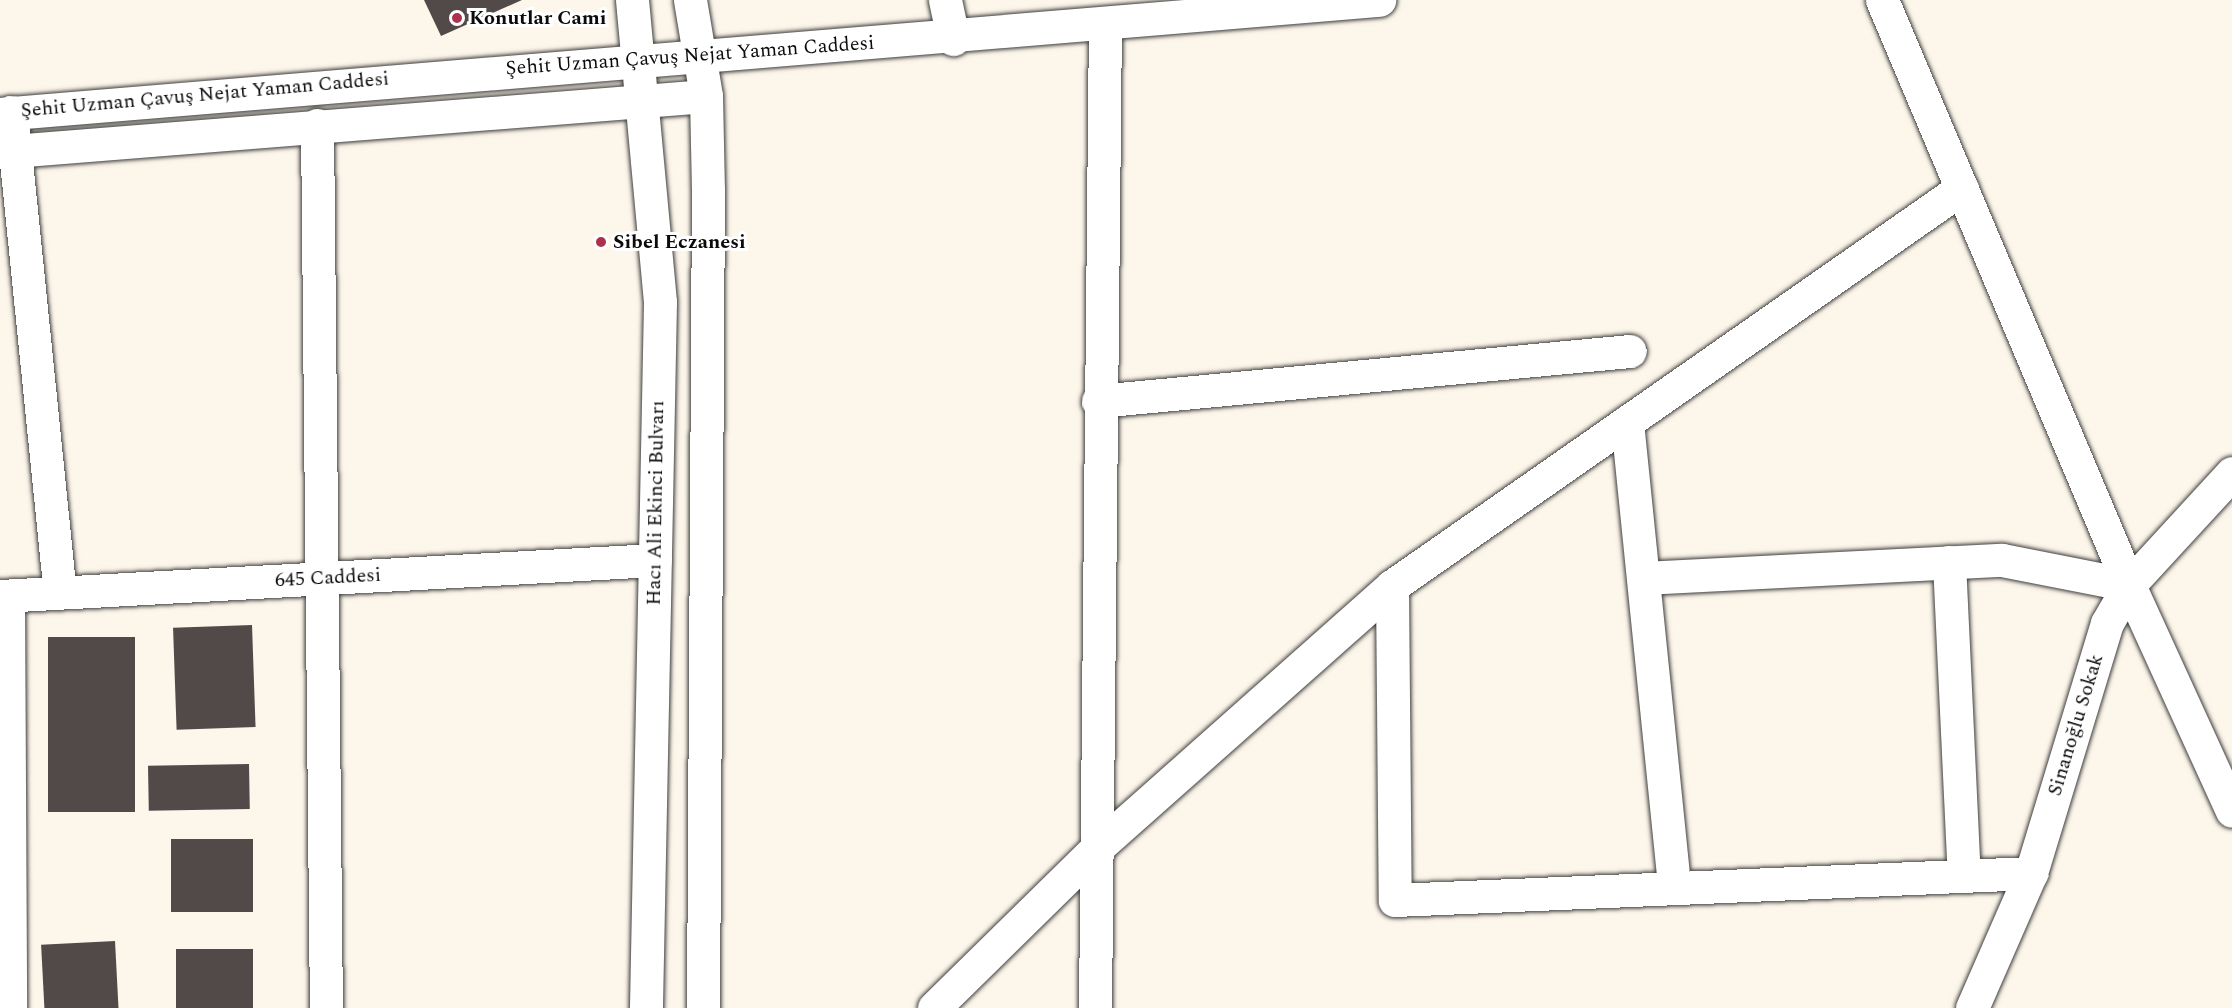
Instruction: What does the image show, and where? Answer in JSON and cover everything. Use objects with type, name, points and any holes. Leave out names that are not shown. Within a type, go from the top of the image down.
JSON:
[{"type":"street","name":"Hacı Ali Ekinci Bulvarı","points":[[632,0],[643,97],[660,302],[646,1008]]},
{"type":"street","points":[[690,0],[701,53],[706,96],[704,1008]]},
{"type":"street","points":[[945,0],[952,39]]},
{"type":"street","name":"Şehit Uzman Çavuş Nejat Yaman Caddesi","points":[[5,113],[701,53],[952,39],[1379,0]]},
{"type":"street","points":[[1882,0],[2129,585],[2232,811]]},
{"type":"street","points":[[1095,1008],[1098,847],[1098,401],[1105,25]]},
{"type":"street","points":[[7,151],[643,97],[706,96]]},
{"type":"street","points":[[5,113],[7,151],[60,592]]},
{"type":"street","points":[[317,125],[326,1008]]},
{"type":"street","points":[[934,1008],[1098,847],[1392,586],[1962,188]]},
{"type":"street","points":[[1098,401],[1630,351]]},
{"type":"street","points":[[1627,422],[1674,888]]},
{"type":"street","name":"Sinanoğlu Sokak","points":[[1972,1008],[2031,873],[2107,623],[2129,585],[2232,473]]},
{"type":"street","name":"645 Caddesi","points":[[4,596],[655,560]]},
{"type":"street","points":[[1643,578],[2002,560],[2129,585]]},
{"type":"street","points":[[1949,562],[1964,876]]},
{"type":"street","points":[[1392,586],[1395,900],[2031,873]]},
{"type":"street","points":[[4,596],[10,1008]]},
{"type":"building","name":"Konutlar Cami","points":[[424,0],[522,0],[441,36]]},
{"type":"building","points":[[252,625],[256,727],[177,730],[173,628]]},
{"type":"building","points":[[48,637],[135,637],[135,812],[48,812]]},
{"type":"building","points":[[249,764],[250,809],[149,811],[148,766]]},
{"type":"building","points":[[171,839],[253,839],[253,912],[171,912]]},
{"type":"building","points":[[115,941],[119,1008],[44,1008],[41,945]]},
{"type":"building","points":[[176,949],[253,949],[253,1008],[176,1008]]},
{"type":"place","name":"Konutlar Cami","points":[[457,18]]},
{"type":"place","name":"Sibel Eczanesi","points":[[601,242]]}]
